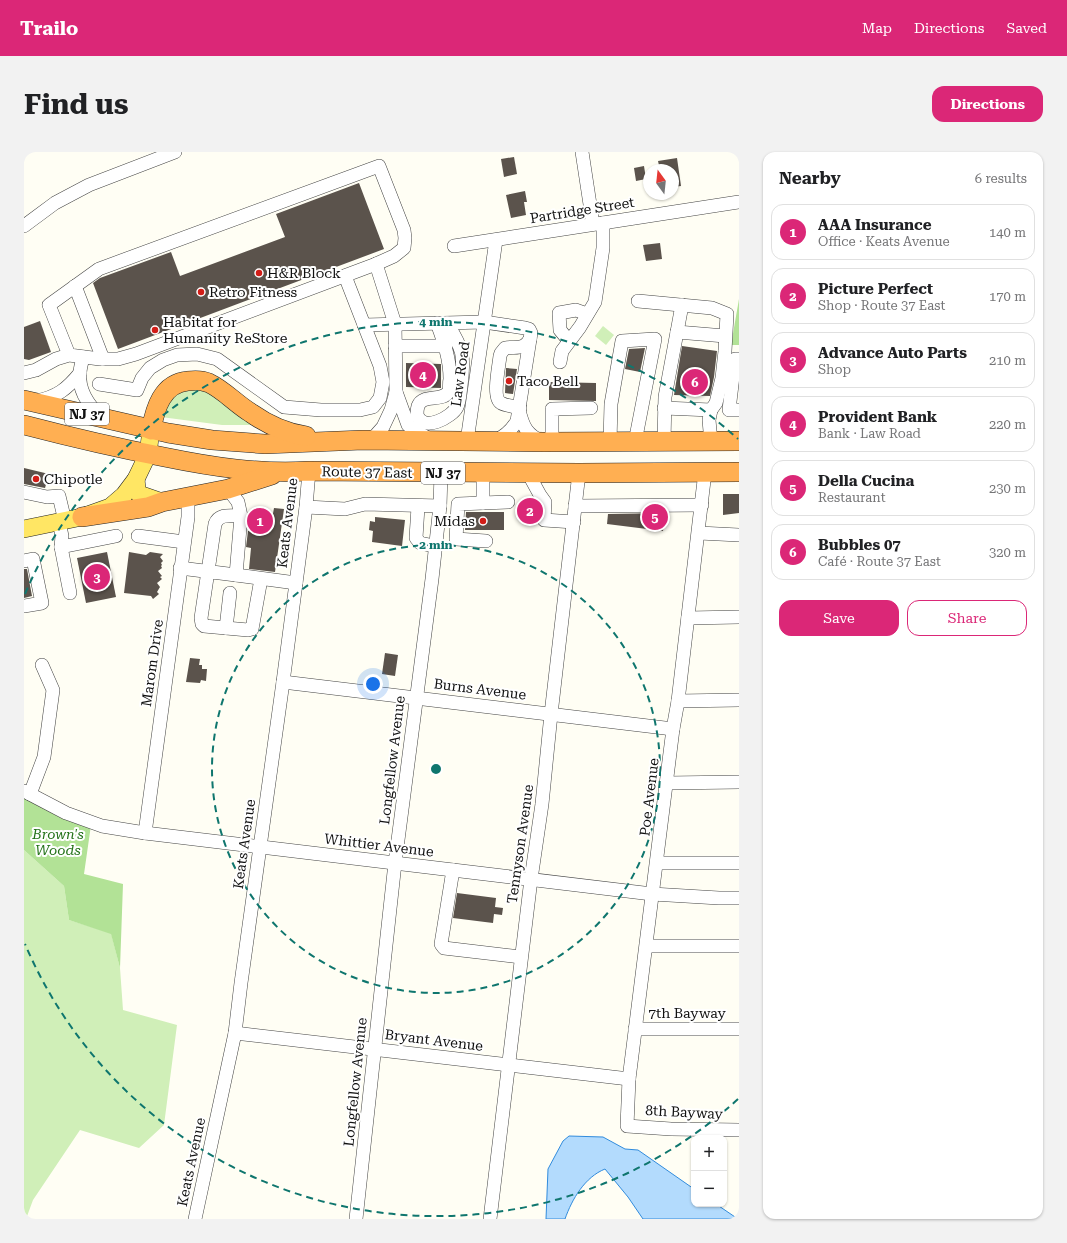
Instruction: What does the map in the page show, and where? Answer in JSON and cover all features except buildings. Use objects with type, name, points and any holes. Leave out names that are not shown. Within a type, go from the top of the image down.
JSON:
[{"type":"highway","points":[[151,430],[154,411],[160,398],[168,389],[184,381],[197,380],[218,388],[250,413],[276,428],[293,434],[354,441]]},
{"type":"highway","name":"Route 37 East","points":[[29,401],[151,430],[212,440],[265,444],[431,440],[548,442],[711,442],[738,440]]},
{"type":"highway","name":"Route 37 East","points":[[24,425],[148,454],[213,467],[280,473],[309,471],[441,473],[739,472]]},
{"type":"highway","points":[[69,520],[148,508],[162,502],[188,498],[221,490],[280,473]]},
{"type":"main road","points":[[24,529],[69,520],[110,507],[124,495],[136,479],[148,454],[151,430]]},
{"type":"main road","points":[[136,479],[139,494],[162,502]]},
{"type":"street","points":[[24,226],[55,204],[89,185],[175,152]]},
{"type":"street","points":[[560,362],[562,351],[580,327],[595,302],[603,248],[582,152]]},
{"type":"street","points":[[24,373],[36,370],[56,359],[69,355],[103,359],[118,359],[130,356],[345,276],[394,256],[404,248],[404,230],[379,166],[99,269],[49,305],[69,355]]},
{"type":"street","name":"Partridge Street","points":[[454,246],[739,202]]},
{"type":"street","name":"Law Road","points":[[467,441],[496,240]]},
{"type":"street","points":[[354,441],[375,436],[383,427],[391,410],[396,392],[395,324],[376,264]]},
{"type":"street","points":[[99,384],[137,390],[142,378],[150,368],[163,360],[177,356],[197,354],[217,359],[284,407],[321,410],[360,410],[373,407],[380,398],[383,382],[380,366],[345,276]]},
{"type":"street","points":[[75,286],[103,359]]},
{"type":"street","points":[[638,301],[712,308],[728,314],[722,378],[716,403],[711,410],[709,420],[711,442]]},
{"type":"street","points":[[664,442],[664,408],[676,332],[682,305]]},
{"type":"street","points":[[569,341],[560,330],[559,313],[576,310],[588,314]]},
{"type":"street","points":[[364,325],[484,322],[529,329],[531,334],[517,421],[512,430],[494,441]]},
{"type":"street","points":[[442,323],[457,340],[463,355],[464,366],[460,394],[457,407],[451,414],[442,420],[432,423],[424,422],[420,420],[417,415],[419,403],[426,399],[439,398],[446,395],[449,390],[450,370],[442,323]]},
{"type":"street","points":[[194,332],[197,354]]},
{"type":"street","points":[[676,332],[725,336]]},
{"type":"street","points":[[520,409],[502,404],[497,399],[496,390],[500,356],[505,348],[523,347],[528,344],[530,339]]},
{"type":"street","points":[[610,442],[611,404],[622,341],[655,339],[635,442]]},
{"type":"street","points":[[395,346],[446,346]]},
{"type":"street","points":[[83,357],[80,373],[80,386],[92,408],[102,418]]},
{"type":"street","points":[[739,359],[735,359],[729,410],[739,410]]},
{"type":"street","points":[[29,401],[46,400],[60,393],[71,384],[80,373]]},
{"type":"street","points":[[396,392],[408,425],[431,440]]},
{"type":"street","points":[[520,409],[522,422],[526,430],[532,437],[548,442],[552,409],[592,408]]},
{"type":"street","points":[[664,408],[711,410]]},
{"type":"street","name":"Keats Avenue","points":[[195,1219],[235,1033],[284,682],[306,507],[309,471]]},
{"type":"street","name":"Poe Avenue","points":[[627,1126],[629,1079],[699,534],[705,472]]},
{"type":"street","name":"Longfellow Avenue","points":[[356,1219],[395,863],[432,579],[440,506],[441,473]]},
{"type":"street","points":[[483,473],[483,503]]},
{"type":"street","points":[[528,473],[545,502],[544,520],[574,522]]},
{"type":"street","name":"Tennyson Avenue","points":[[490,1219],[521,957],[542,804],[579,473]]},
{"type":"street","points":[[221,490],[238,502],[241,516],[236,575]]},
{"type":"street","points":[[24,492],[48,498],[59,496],[69,520],[62,536],[61,547],[70,593]]},
{"type":"street","name":"Marom Drive","points":[[145,833],[188,518],[188,498]]},
{"type":"street","points":[[456,539],[458,504],[508,502]]},
{"type":"street","points":[[306,507],[345,509],[365,504],[418,507],[440,506]]},
{"type":"street","points":[[576,506],[702,505]]},
{"type":"street","points":[[418,507],[416,538],[420,543],[456,539],[486,540]]},
{"type":"street","points":[[241,516],[223,516],[217,520],[215,524],[201,623],[204,626],[248,630],[252,629],[261,579]]},
{"type":"street","points":[[699,534],[739,535]]},
{"type":"street","points":[[61,547],[116,536]]},
{"type":"street","points":[[138,536],[184,542]]},
{"type":"street","points":[[24,561],[33,559],[42,603],[24,606]]},
{"type":"street","points":[[180,568],[296,583]]},
{"type":"street","points":[[226,628],[230,593]]},
{"type":"street","points":[[688,618],[739,617]]},
{"type":"street","points":[[27,792],[44,757],[53,690],[42,665]]},
{"type":"street","name":"Burns Avenue","points":[[284,682],[673,728]]},
{"type":"street","points":[[678,701],[739,700]]},
{"type":"street","points":[[667,783],[739,782]]},
{"type":"street","name":"Whittier Avenue","points":[[27,792],[66,813],[102,826],[145,833],[531,878],[652,894],[739,898]]},
{"type":"street","points":[[657,863],[739,863]]},
{"type":"street","points":[[453,870],[441,944],[444,948],[521,957]]},
{"type":"street","points":[[647,946],[739,946]]},
{"type":"street","name":"7th Bayway","points":[[635,1029],[739,1030]]},
{"type":"street","name":"Bryant Avenue","points":[[235,1033],[375,1048],[629,1079]]},
{"type":"street","name":"8th Bayway","points":[[627,1126],[709,1134],[739,1130]]},
{"type":"green space","points":[[739,299],[739,345],[731,345]]},
{"type":"green space","points":[[603,326],[614,335],[606,345],[595,336]]},
{"type":"green space","points":[[183,389],[207,390],[254,425],[222,425],[161,417],[166,401]]},
{"type":"green space","name":"Brown's Woods","points":[[24,798],[91,825],[84,874],[123,884],[120,968],[111,934],[69,920],[64,886],[24,850]]},
{"type":"green space","points":[[24,850],[64,886],[69,920],[111,933],[120,968],[123,1010],[177,1025],[164,1125],[139,1148],[80,1130],[33,1200],[26,1219],[24,1219]]},
{"type":"water","points":[[569,1136],[603,1137],[625,1149],[638,1150],[691,1187],[691,1207],[720,1207],[738,1219],[643,1219],[628,1197],[605,1169],[591,1177],[585,1183],[575,1196],[565,1219],[546,1219],[548,1169],[563,1141]]},
{"type":"place","name":"H&R Block","points":[[259,273]]},
{"type":"place","name":"Retro Fitness","points":[[201,292]]},
{"type":"place","name":"Habitat for Humanity ReStore","points":[[155,330]]},
{"type":"place","name":"Provident Bank","points":[[423,375]]},
{"type":"place","name":"Taco Bell","points":[[509,381]]},
{"type":"place","name":"Bubbles 07","points":[[695,382]]},
{"type":"place","name":"Chipotle","points":[[36,479]]},
{"type":"place","name":"Picture Perfect","points":[[530,511]]},
{"type":"place","name":"Della Cucina","points":[[655,517]]},
{"type":"place","name":"AAA Insurance","points":[[260,521]]},
{"type":"place","name":"Midas","points":[[483,521]]},
{"type":"place","name":"Advance Auto Parts","points":[[97,577]]}]
